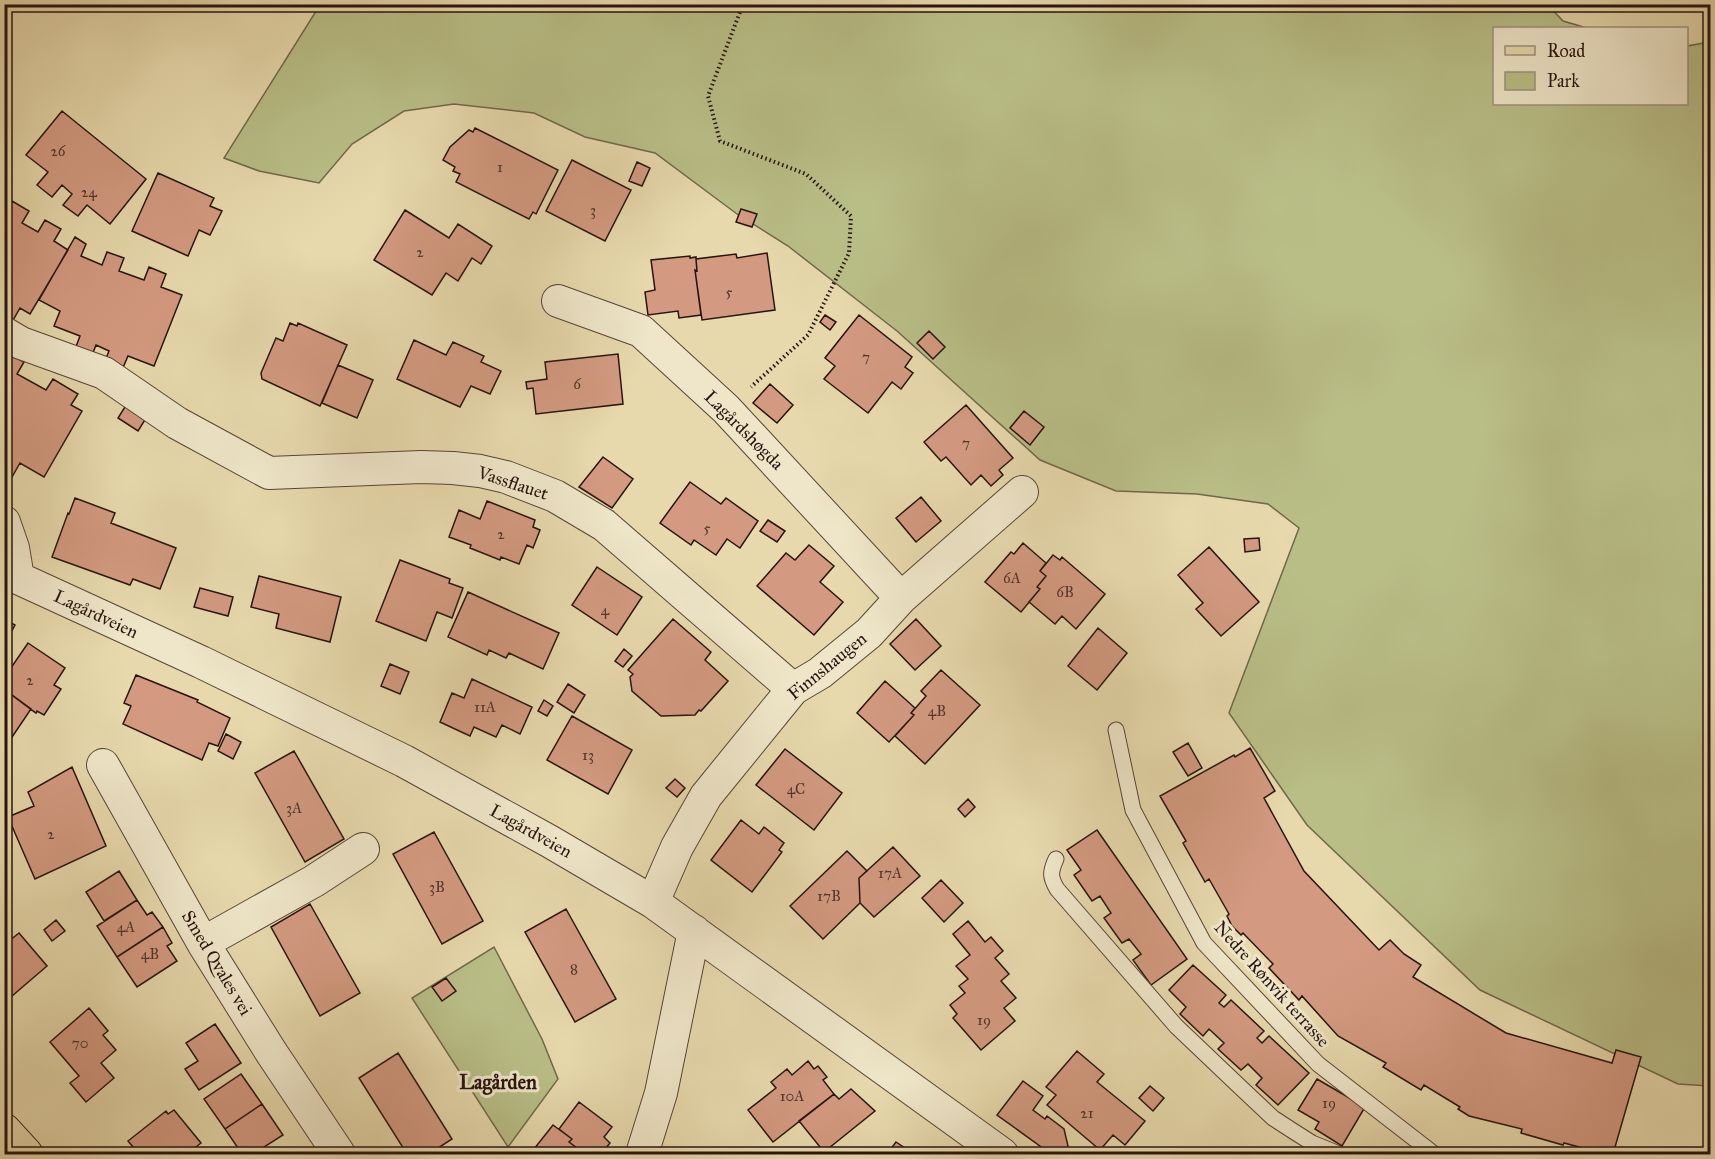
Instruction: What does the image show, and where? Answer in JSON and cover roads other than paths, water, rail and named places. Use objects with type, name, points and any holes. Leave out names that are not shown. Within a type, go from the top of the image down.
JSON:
[{"type":"main road","points":[[4,1130],[26,1155]]},
{"type":"street","name":"Lagårdshøgda","points":[[558,301],[641,331],[726,410],[902,598]]},
{"type":"street","name":"Vassflauet","points":[[4,333],[21,343],[104,373],[177,423],[269,473],[421,467],[453,468],[506,477],[555,496],[604,525],[793,689]]},
{"type":"street","name":"Finnshaugen","points":[[653,902],[676,847],[706,796],[793,689],[820,673],[869,633],[902,598],[1022,492]]},
{"type":"street","name":"Lagårdveien","points":[[4,522],[13,548],[18,578],[201,662],[404,761],[549,841],[653,902],[1002,1155]]},
{"type":"street","name":"Smed Qvales vei","points":[[103,765],[203,943],[339,1155]]},
{"type":"street","points":[[203,943],[314,881],[363,849]]},
{"type":"street","points":[[642,1155],[661,1093],[694,931]]},
{"type":"lane","name":"Nedre Rønvik terrasse","points":[[1116,730],[1132,810],[1204,943],[1318,1065],[1434,1155]]},
{"type":"lane","points":[[1056,859],[1050,871],[1051,880],[1057,889],[1176,1026],[1273,1118],[1312,1143],[1339,1155]]},
{"type":"district","name":"Lagården","points":[[498,1082]]}]
